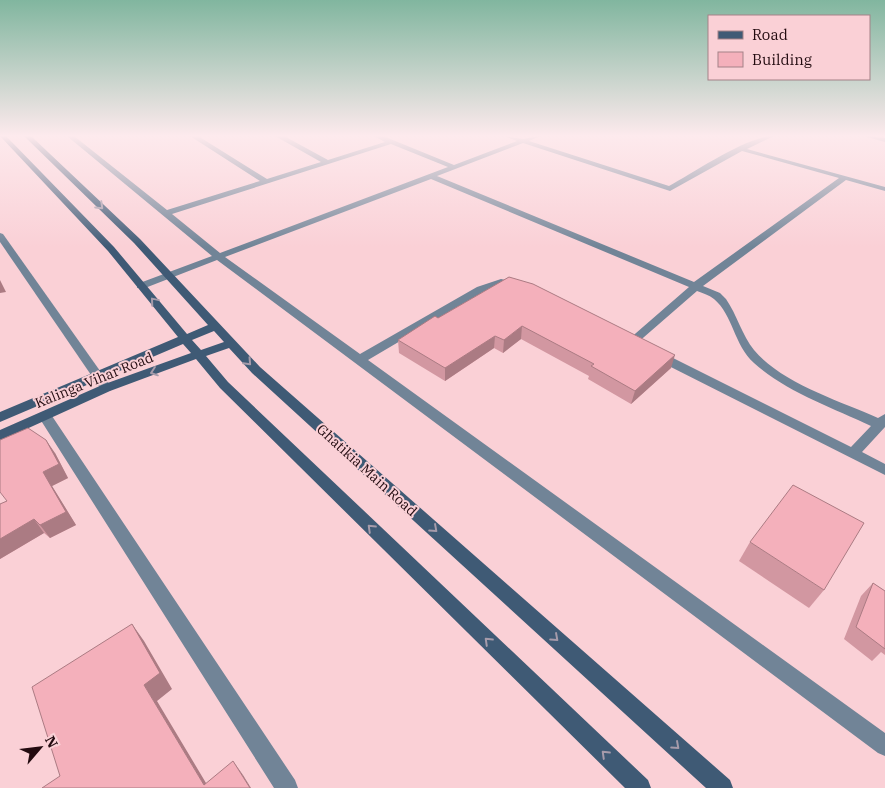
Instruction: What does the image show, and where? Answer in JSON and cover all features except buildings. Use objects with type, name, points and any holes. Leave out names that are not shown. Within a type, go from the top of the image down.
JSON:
[{"type":"street","points":[[37,173],[111,249],[224,385],[640,788]]},
{"type":"street","name":"Ghatikia Main Road","points":[[66,173],[137,241],[256,370],[722,788]]},
{"type":"street","points":[[115,173],[219,257],[885,746]]},
{"type":"street","points":[[252,173],[265,181]]},
{"type":"street","points":[[164,214],[292,173]]},
{"type":"street","points":[[141,286],[438,173]]},
{"type":"street","points":[[619,173],[670,189],[700,173]]},
{"type":"street","points":[[825,173],[885,189]]},
{"type":"street","points":[[430,176],[696,286],[722,300],[743,345],[771,371],[882,421],[853,453]]},
{"type":"street","points":[[844,178],[696,286],[636,344],[885,470]]},
{"type":"street","points":[[0,236],[106,388]]},
{"type":"street","points":[[359,360],[493,283],[509,283],[527,290]]},
{"type":"street","name":"Kalinga Vihar Road","points":[[0,417],[215,326]]},
{"type":"street","name":"Kalinga Vihar Road","points":[[0,436],[106,388],[200,356],[231,343]]},
{"type":"street","points":[[45,416],[287,788]]}]
